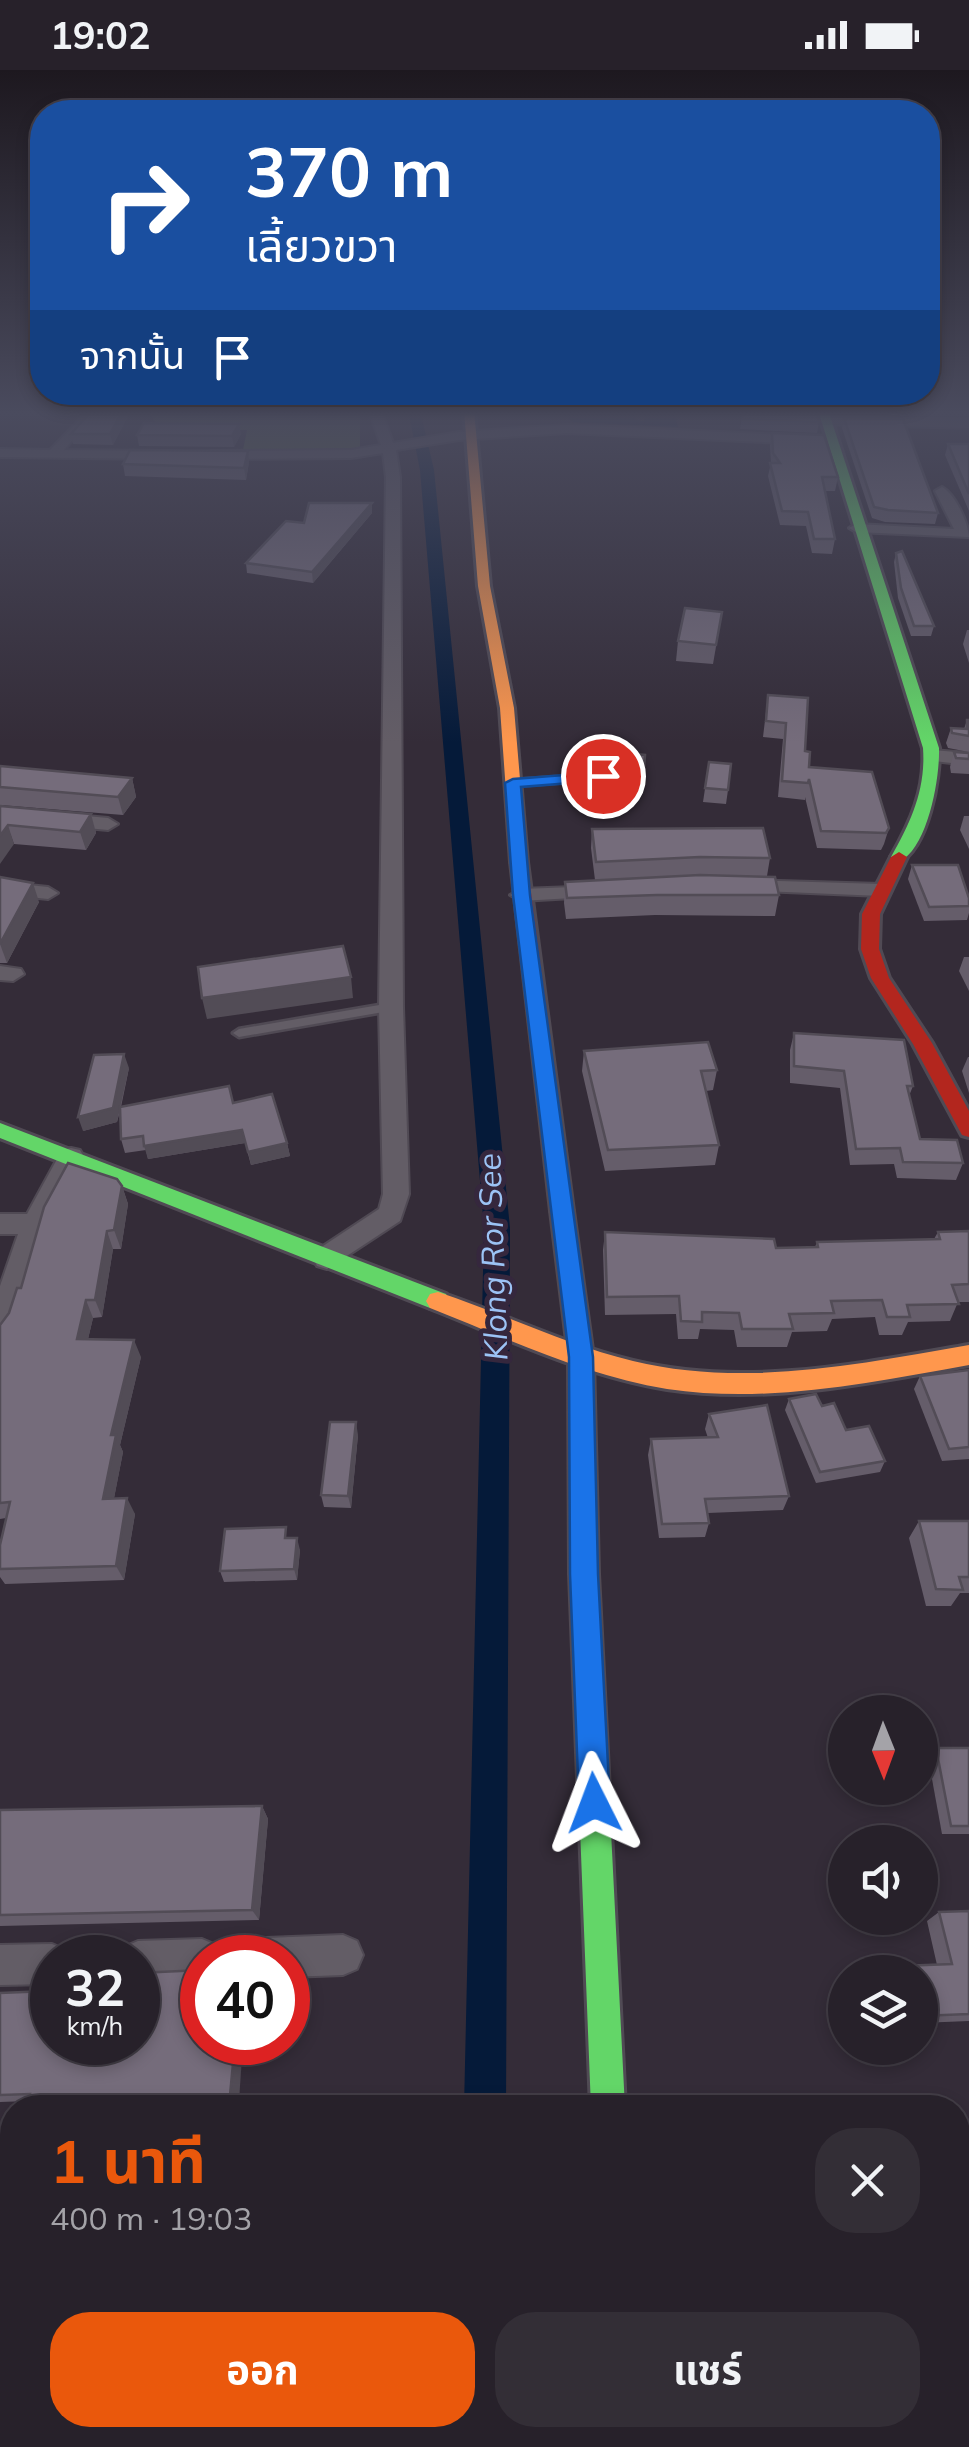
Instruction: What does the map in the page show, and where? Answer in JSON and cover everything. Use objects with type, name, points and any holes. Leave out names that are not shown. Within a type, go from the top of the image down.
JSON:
[{"type":"street","points":[[327,1258],[391,1214],[395,1205],[393,521]]},
{"type":"street","points":[[475,521],[507,708],[522,895],[581,1357],[584,1574],[607,2095]]},
{"type":"street","points":[[854,521],[874,570],[932,756],[930,796],[902,858],[881,890],[868,930],[871,952],[969,1130]]},
{"type":"street","points":[[856,528],[966,534]]},
{"type":"street","points":[[932,756],[969,759]]},
{"type":"street","points":[[0,814],[108,824]]},
{"type":"street","points":[[715,886],[881,890]]},
{"type":"street","points":[[0,888],[48,893]]},
{"type":"street","points":[[522,895],[618,890]]},
{"type":"street","points":[[0,1130],[581,1357],[653,1376],[737,1383],[830,1377],[969,1355]]},
{"type":"street","points":[[0,1327],[35,1224],[71,1157]]},
{"type":"street","points":[[0,1224],[35,1224]]},
{"type":"street","points":[[310,1956],[343,1955]]},
{"type":"street","points":[[0,1965],[30,1964]]},
{"type":"lane","points":[[513,783],[603,776]]},
{"type":"lane","points":[[239,1034],[392,1006]]},
{"type":"building","points":[[286,521],[356,521],[312,572],[246,563]]},
{"type":"building","points":[[810,521],[831,521],[835,539],[814,539]]},
{"type":"building","points":[[902,551],[934,626],[914,626],[901,588],[896,553]]},
{"type":"building","points":[[685,608],[722,612],[716,645],[678,641]]},
{"type":"building","points":[[768,695],[808,698],[805,751],[810,752],[809,767],[872,772],[889,828],[886,833],[821,831],[809,779],[808,783],[782,781],[786,723],[766,721]]},
{"type":"building","points":[[967,720],[969,736],[952,733],[951,728],[967,729]]},
{"type":"building","points":[[601,751],[645,755],[643,784],[599,778],[600,770],[611,765],[610,759],[600,757]]},
{"type":"building","points":[[954,752],[969,753],[969,759],[956,758]]},
{"type":"building","points":[[709,762],[731,764],[728,790],[705,788]]},
{"type":"building","points":[[0,766],[132,778],[118,797],[0,787]]},
{"type":"building","points":[[0,806],[91,814],[80,832],[8,825],[0,836]]},
{"type":"building","points":[[763,828],[770,858],[596,862],[592,829]]},
{"type":"building","points":[[912,865],[958,865],[969,906],[929,907]]},
{"type":"building","points":[[700,875],[775,877],[779,895],[567,898],[565,882]]},
{"type":"building","points":[[0,877],[33,883],[0,944]]},
{"type":"building","points":[[343,946],[351,977],[202,998],[198,967]]},
{"type":"building","points":[[794,1033],[904,1040],[913,1086],[907,1086],[920,1139],[957,1140],[963,1163],[903,1162],[900,1148],[856,1149],[844,1071],[794,1066]]},
{"type":"building","points":[[708,1042],[717,1070],[701,1071],[719,1145],[608,1150],[584,1051]]},
{"type":"building","points":[[124,1054],[113,1108],[78,1117],[94,1055]]},
{"type":"building","points":[[229,1086],[233,1103],[272,1094],[287,1143],[248,1152],[242,1130],[144,1146],[143,1136],[121,1139],[120,1107]]},
{"type":"building","points":[[68,1163],[117,1179],[122,1186],[114,1230],[107,1231],[95,1300],[86,1300],[77,1339],[134,1340],[111,1435],[116,1435],[103,1499],[127,1498],[116,1566],[0,1569],[0,1545],[10,1502],[0,1503],[0,1325],[9,1313],[17,1288],[21,1288],[44,1207]]},
{"type":"building","points":[[969,1231],[969,1284],[952,1285],[959,1304],[907,1305],[910,1317],[887,1317],[882,1300],[831,1301],[834,1313],[789,1314],[793,1329],[742,1329],[739,1313],[702,1312],[702,1322],[681,1321],[679,1296],[607,1297],[605,1232],[774,1239],[776,1248],[818,1247],[817,1242],[940,1239],[938,1232]]},
{"type":"building","points":[[969,1370],[969,1447],[949,1449],[920,1376]]},
{"type":"building","points":[[816,1394],[822,1406],[834,1403],[846,1430],[869,1426],[885,1461],[820,1472],[789,1399]]},
{"type":"building","points":[[767,1405],[789,1496],[705,1499],[709,1523],[662,1524],[651,1439],[718,1437],[709,1414]]},
{"type":"building","points":[[330,1422],[356,1422],[348,1496],[321,1495]]},
{"type":"building","points":[[919,1521],[969,1521],[969,1577],[959,1577],[963,1590],[936,1589]]},
{"type":"building","points":[[286,1527],[285,1538],[297,1538],[294,1569],[220,1571],[225,1529]]},
{"type":"building","points":[[938,1748],[969,1748],[969,1826],[951,1826]]},
{"type":"building","points":[[262,1806],[252,1910],[0,1915],[0,1810]]},
{"type":"building","points":[[969,1911],[969,2014],[938,2015],[938,1965],[952,1964],[939,1912]]},
{"type":"building","points":[[180,1971],[180,2065],[233,2065],[230,2095],[0,2095],[0,1993],[30,1992],[30,2065],[160,2065],[160,1972]]},
{"type":"waterway","name":"Klong Ror See","points":[[432,521],[497,1228],[485,2095]]},
{"type":"traffic: fast","points":[[858,521],[931,748],[931,778],[924,805],[899,857]]},
{"type":"traffic: fast","points":[[0,1130],[438,1301]]},
{"type":"traffic: fast","points":[[562,1211],[581,1357],[584,1574],[607,2095]]},
{"type":"traffic: slow","points":[[478,521],[484,586],[507,708],[519,862]]},
{"type":"traffic: slow","points":[[438,1301],[606,1364],[702,1383],[817,1379],[969,1355]]},
{"type":"traffic: jam","points":[[899,857],[871,914],[870,949],[880,978],[922,1043],[969,1130]]},
{"type":"traffic: jam","points":[[519,862],[562,1211]]},
{"type":"route","points":[[594,1803],[584,1574],[581,1357],[522,895],[513,783],[578,781],[603,776]]}]
